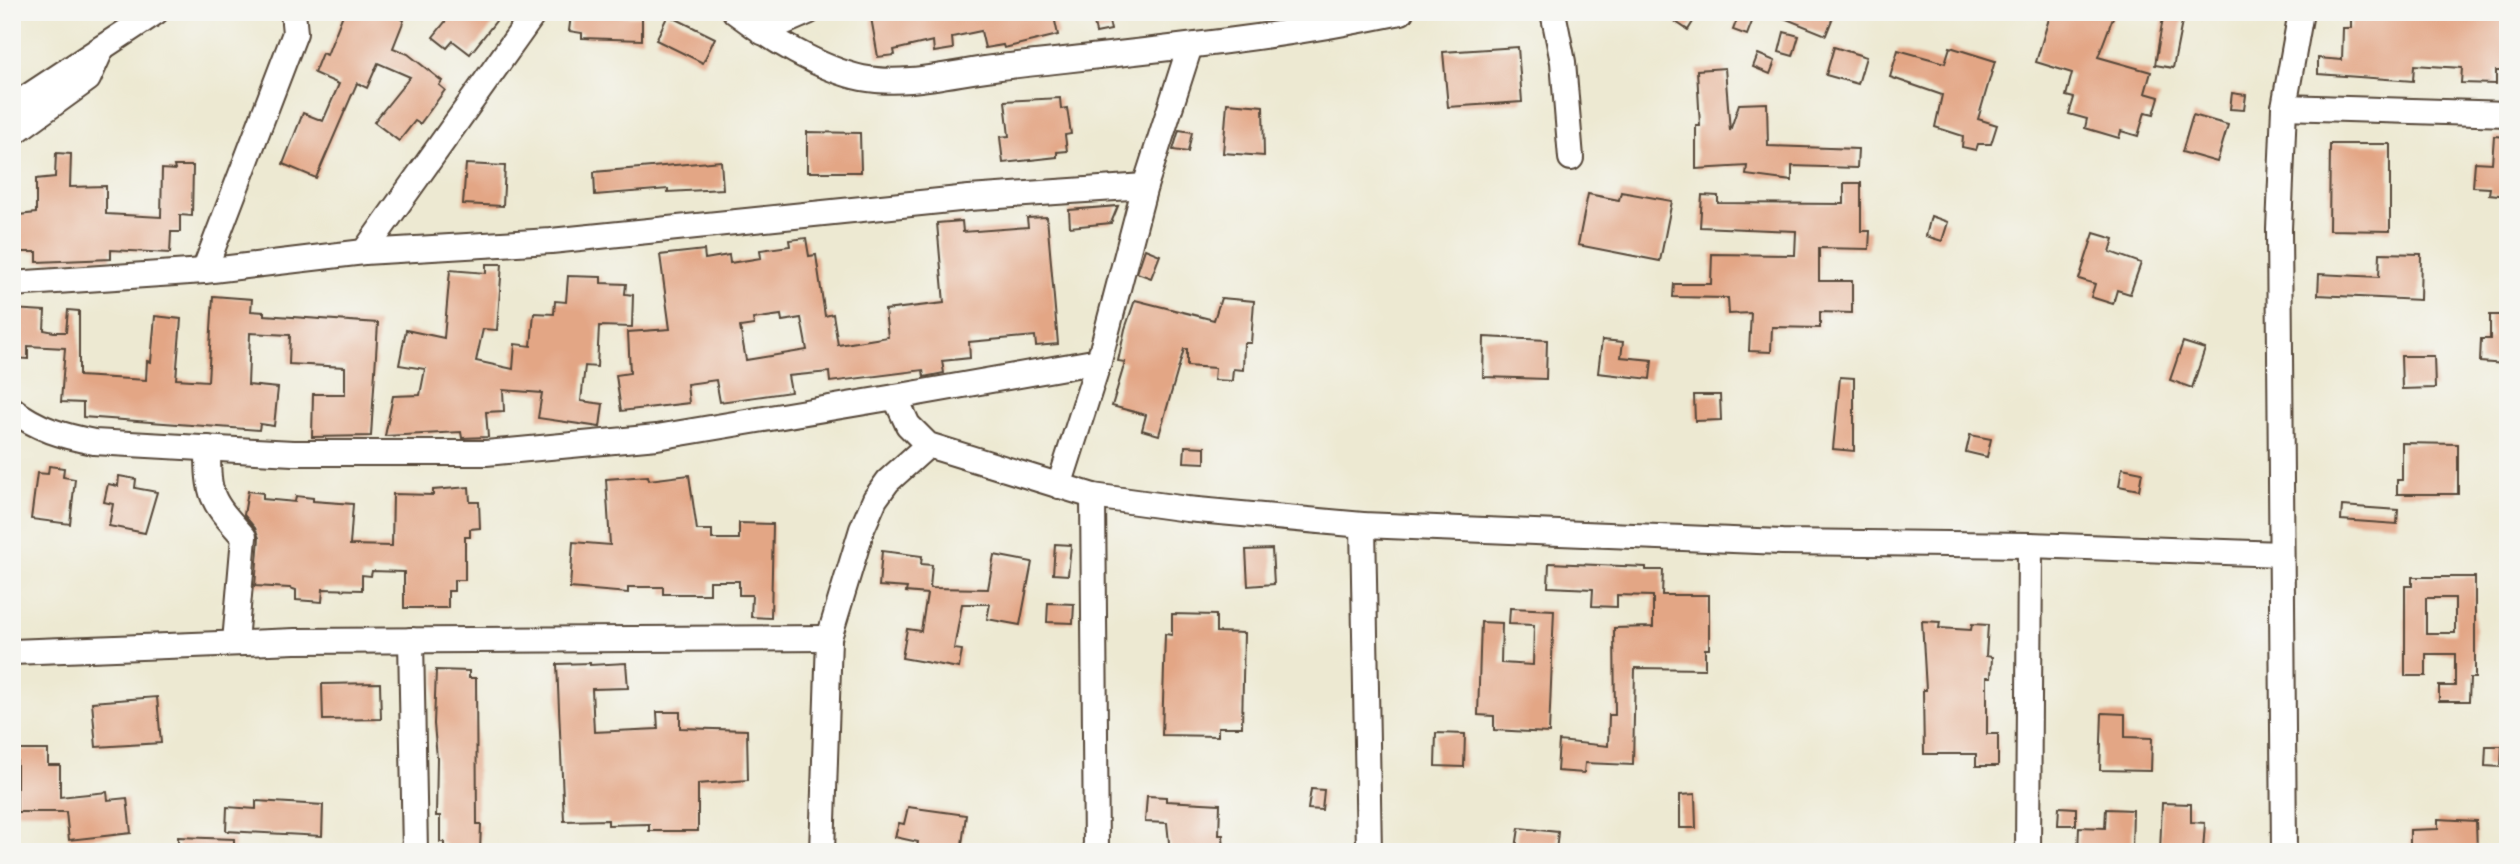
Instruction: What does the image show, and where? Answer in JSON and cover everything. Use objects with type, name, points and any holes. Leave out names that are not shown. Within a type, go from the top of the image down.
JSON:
[{"type":"street","points":[[12,107],[156,12]]},
{"type":"street","points":[[204,271],[295,33],[293,12]]},
{"type":"street","points":[[364,252],[535,12]]},
{"type":"street","points":[[735,12],[762,32],[842,71],[879,80],[919,79],[982,69],[1190,46],[1401,12]]},
{"type":"street","points":[[762,32],[808,12]]},
{"type":"street","points":[[1553,12],[1563,62],[1571,158]]},
{"type":"street","points":[[2284,852],[2279,229],[2284,107],[2301,12]]},
{"type":"street","points":[[1059,486],[1100,361],[1145,186],[1190,46]]},
{"type":"street","points":[[12,134],[88,79],[102,47]]},
{"type":"street","points":[[2284,107],[2508,114]]},
{"type":"street","points":[[12,284],[204,271],[364,252],[551,241],[969,198],[1145,186]]},
{"type":"street","points":[[12,409],[26,420],[57,435],[94,442],[392,455],[486,453],[657,437],[1100,361]]},
{"type":"street","points":[[895,397],[908,425],[928,445],[1093,496],[1187,509],[1363,525],[1782,542],[2030,545],[2281,554]]},
{"type":"street","points":[[822,852],[829,638],[862,529],[875,499],[888,481],[928,445]]},
{"type":"street","points":[[208,448],[208,479],[214,504],[244,537],[235,642]]},
{"type":"street","points":[[1093,496],[1097,662],[1096,852]]},
{"type":"street","points":[[1363,525],[1369,852]]},
{"type":"street","points":[[2028,852],[2030,545]]},
{"type":"street","points":[[12,652],[235,642],[829,638]]},
{"type":"street","points":[[411,640],[415,852]]},
{"type":"building","points":[[344,12],[386,12],[404,20],[393,48],[408,54],[442,81],[439,85],[445,90],[420,124],[415,121],[399,141],[374,122],[410,77],[378,63],[367,88],[357,83],[316,178],[283,164],[303,113],[323,121],[339,84],[314,73],[322,53],[327,55]]},
{"type":"building","points":[[453,12],[503,12],[470,54],[453,41],[447,48],[433,37]]},
{"type":"building","points":[[870,12],[1053,12],[1058,35],[1004,48],[1003,45],[985,48],[981,31],[952,37],[953,49],[934,52],[933,41],[894,50],[895,55],[878,57]]},
{"type":"building","points":[[1092,12],[1107,12],[1111,30],[1096,33]]},
{"type":"building","points":[[1661,12],[1699,12],[1688,30]]},
{"type":"building","points":[[1769,12],[1818,12],[1833,17],[1826,35]]},
{"type":"building","points":[[2051,12],[2115,12],[2098,57],[2151,72],[2145,93],[2159,97],[2154,114],[2145,112],[2138,136],[2121,131],[2119,138],[2085,128],[2087,119],[2069,114],[2074,98],[2066,96],[2072,73],[2036,62]]},
{"type":"building","points":[[2164,12],[2184,12],[2173,68],[2155,65]]},
{"type":"building","points":[[2351,12],[2508,12],[2508,71],[2496,71],[2496,84],[2461,83],[2462,68],[2414,65],[2413,81],[2318,74],[2318,58],[2342,60],[2343,28],[2351,28]]},
{"type":"building","points":[[1739,14],[1753,19],[1747,35],[1733,30]]},
{"type":"building","points":[[571,15],[642,16],[642,40],[582,38],[582,33],[569,31]]},
{"type":"building","points":[[668,15],[715,38],[703,63],[656,40]]},
{"type":"building","points":[[1784,32],[1799,36],[1793,56],[1779,52]]},
{"type":"building","points":[[1518,47],[1522,102],[1448,107],[1443,52]]},
{"type":"building","points":[[1834,47],[1866,57],[1858,84],[1826,75]]},
{"type":"building","points":[[1950,47],[1995,61],[1978,119],[1997,125],[1991,144],[1978,144],[1976,150],[1962,147],[1963,136],[1935,127],[1942,95],[1890,77],[1898,50],[1945,63]]},
{"type":"building","points":[[1758,54],[1775,61],[1770,74],[1753,67]]},
{"type":"building","points":[[1725,68],[1730,131],[1739,104],[1767,103],[1768,146],[1858,149],[1857,168],[1792,166],[1792,181],[1746,175],[1747,166],[1696,169],[1696,126],[1700,126],[1697,70]]},
{"type":"building","points":[[2232,93],[2246,95],[2244,110],[2230,109]]},
{"type":"building","points":[[1060,98],[1061,109],[1067,108],[1071,134],[1065,135],[1067,151],[1057,152],[1057,157],[1003,163],[1000,137],[1009,136],[1005,101]]},
{"type":"building","points":[[1227,103],[1263,106],[1264,156],[1223,153]]},
{"type":"building","points":[[2193,115],[2228,125],[2217,162],[2182,152]]},
{"type":"building","points":[[1179,130],[1192,132],[1188,152],[1173,150]]},
{"type":"building","points":[[807,132],[860,133],[861,172],[807,172]]},
{"type":"building","points":[[2494,136],[2508,137],[2508,196],[2489,194],[2490,188],[2473,187],[2475,162],[2492,163]]},
{"type":"building","points":[[2330,144],[2390,144],[2390,231],[2329,230]]},
{"type":"building","points":[[56,153],[71,154],[70,187],[106,186],[106,214],[161,217],[162,169],[175,170],[174,166],[193,166],[192,216],[180,215],[180,232],[171,232],[170,253],[111,250],[111,259],[37,262],[37,252],[19,252],[19,215],[36,213],[36,179],[55,177]]},
{"type":"building","points":[[721,161],[723,189],[668,192],[668,189],[595,195],[594,172]]},
{"type":"building","points":[[466,164],[505,166],[503,206],[463,204]]},
{"type":"building","points":[[1844,183],[1861,183],[1861,231],[1870,231],[1869,249],[1819,248],[1819,281],[1852,281],[1852,313],[1820,312],[1820,328],[1772,327],[1771,352],[1749,351],[1751,313],[1729,314],[1728,298],[1673,297],[1674,284],[1711,284],[1712,254],[1795,255],[1796,231],[1700,227],[1702,195],[1718,196],[1718,203],[1844,204]]},
{"type":"building","points":[[1621,192],[1672,201],[1660,261],[1578,245],[1588,194],[1619,200]]},
{"type":"building","points":[[1118,206],[1111,223],[1070,227],[1069,210]]},
{"type":"building","points":[[1931,216],[1948,222],[1942,241],[1926,236]]},
{"type":"building","points":[[1047,217],[1058,344],[1036,346],[1035,336],[969,342],[970,358],[942,361],[944,373],[924,377],[923,370],[830,382],[829,372],[788,376],[791,392],[720,402],[716,380],[687,384],[689,403],[621,411],[616,375],[630,373],[628,332],[670,329],[660,255],[704,250],[705,259],[729,255],[730,263],[761,258],[760,250],[790,246],[789,240],[806,238],[809,256],[816,255],[825,316],[833,314],[838,345],[888,337],[885,310],[944,303],[937,223],[962,221],[963,232],[1028,227],[1027,218]],"holes":[[[781,315],[782,321],[801,318],[807,350],[746,360],[740,327],[754,325],[753,319]]]},
{"type":"building","points":[[2094,233],[2114,239],[2110,252],[2141,263],[2130,294],[2117,290],[2113,304],[2091,297],[2095,284],[2079,279]]},
{"type":"building","points":[[1145,249],[1160,255],[1151,278],[1137,273]]},
{"type":"building","points":[[2380,253],[2421,254],[2420,300],[2318,295],[2319,274],[2379,277]]},
{"type":"building","points":[[486,264],[502,264],[497,330],[483,329],[476,361],[513,369],[515,344],[531,346],[534,313],[554,314],[555,301],[566,302],[568,276],[601,277],[601,283],[626,284],[625,294],[633,295],[632,327],[599,326],[597,367],[585,366],[581,401],[603,404],[600,427],[538,418],[542,393],[503,390],[504,411],[486,412],[488,437],[462,438],[461,432],[385,436],[393,396],[420,395],[425,369],[399,365],[406,330],[444,338],[450,270],[486,273]]},
{"type":"building","points":[[213,296],[252,299],[251,311],[264,312],[264,315],[378,323],[371,436],[312,437],[313,394],[345,394],[345,367],[289,364],[290,335],[250,333],[248,385],[278,388],[274,426],[260,424],[259,430],[83,417],[83,403],[61,402],[65,348],[28,346],[28,359],[14,358],[12,309],[45,311],[44,330],[54,332],[66,332],[68,310],[79,311],[79,376],[146,380],[147,361],[151,362],[155,316],[181,319],[176,379],[208,381]]},
{"type":"building","points":[[1221,298],[1254,301],[1251,343],[1244,343],[1243,370],[1233,369],[1232,381],[1214,380],[1215,368],[1187,366],[1187,349],[1184,349],[1159,435],[1142,430],[1146,415],[1112,406],[1125,362],[1118,361],[1135,300],[1214,320]]},
{"type":"building","points":[[2490,315],[2508,315],[2505,364],[2480,362],[2481,339],[2490,339]]},
{"type":"building","points":[[1484,337],[1547,340],[1546,379],[1483,377]]},
{"type":"building","points":[[1602,340],[1623,342],[1621,357],[1652,360],[1650,379],[1598,373]]},
{"type":"building","points":[[2183,342],[2205,349],[2192,388],[2170,380]]},
{"type":"building","points":[[2401,356],[2434,356],[2435,388],[2402,389]]},
{"type":"building","points":[[1840,377],[1854,378],[1854,451],[1833,449]]},
{"type":"building","points":[[1694,395],[1720,395],[1721,420],[1695,421]]},
{"type":"building","points":[[1970,435],[1991,439],[1987,457],[1966,452]]},
{"type":"building","points":[[2402,443],[2458,444],[2458,494],[2397,494],[2397,480],[2402,480]]},
{"type":"building","points":[[1185,446],[1205,447],[1205,463],[1184,462]]},
{"type":"building","points":[[49,466],[64,468],[63,477],[75,479],[70,524],[31,519],[37,473],[48,474]]},
{"type":"building","points":[[2122,468],[2142,472],[2139,490],[2119,486]]},
{"type":"building","points":[[689,475],[697,530],[712,530],[712,539],[739,539],[739,523],[773,524],[771,618],[751,617],[752,595],[739,595],[739,581],[710,581],[710,594],[663,594],[663,587],[628,587],[628,593],[570,588],[573,542],[610,545],[606,479],[648,476],[649,480]]},
{"type":"building","points":[[119,476],[136,479],[135,488],[157,492],[145,533],[109,526],[113,504],[104,502],[108,484],[118,486]]},
{"type":"building","points":[[469,487],[470,502],[479,502],[480,528],[470,529],[470,537],[465,537],[465,580],[454,580],[454,591],[448,591],[448,608],[404,608],[404,572],[372,571],[371,576],[362,575],[362,590],[323,589],[322,602],[296,600],[296,590],[290,588],[255,586],[259,538],[255,528],[244,515],[248,491],[263,493],[263,499],[295,502],[296,496],[313,498],[313,501],[353,504],[350,545],[392,546],[393,494],[433,495],[433,490]]},
{"type":"building","points":[[2342,506],[2398,510],[2397,524],[2341,520]]},
{"type":"building","points":[[1055,544],[1071,545],[1068,575],[1053,574]]},
{"type":"building","points":[[1272,549],[1274,584],[1248,586],[1246,550]]},
{"type":"building","points":[[882,551],[922,556],[921,564],[932,565],[930,588],[988,589],[994,555],[1032,562],[1020,625],[987,619],[990,604],[962,604],[954,649],[962,650],[959,668],[902,658],[907,629],[921,631],[927,594],[906,592],[907,588],[879,586]]},
{"type":"building","points":[[1549,563],[1663,570],[1662,595],[1709,595],[1709,649],[1705,649],[1705,669],[1635,668],[1633,765],[1585,763],[1584,773],[1557,771],[1559,741],[1608,746],[1609,715],[1615,715],[1614,628],[1653,627],[1653,596],[1617,595],[1617,607],[1592,606],[1593,589],[1548,587]]},
{"type":"building","points":[[2412,577],[2475,577],[2475,678],[2470,678],[2469,701],[2439,701],[2439,686],[2455,686],[2455,654],[2426,654],[2426,676],[2405,676],[2405,586],[2412,586]],"holes":[[[2426,598],[2455,598],[2455,633],[2426,633]]]},
{"type":"building","points":[[1048,603],[1074,604],[1073,623],[1047,622]]},
{"type":"building","points":[[1510,608],[1554,610],[1549,733],[1494,730],[1494,716],[1478,715],[1481,622],[1502,623],[1501,663],[1533,665],[1534,625],[1509,624]]},
{"type":"building","points":[[1172,614],[1216,615],[1216,632],[1244,633],[1242,727],[1218,727],[1218,736],[1162,735],[1165,634],[1172,635]]},
{"type":"building","points":[[1922,621],[1940,622],[1939,628],[1971,630],[1972,624],[1988,625],[1986,656],[1992,657],[1991,677],[1987,677],[1987,734],[1998,734],[1998,766],[1976,766],[1976,754],[1924,754],[1923,690],[1926,690]]},
{"type":"building","points":[[626,663],[628,688],[592,689],[594,732],[658,729],[657,712],[680,712],[680,728],[747,730],[748,780],[698,784],[698,831],[649,831],[649,824],[608,825],[608,820],[564,821],[557,664]]},
{"type":"building","points":[[436,670],[469,671],[469,678],[476,678],[477,824],[481,824],[480,852],[444,852],[444,842],[440,842],[440,816],[436,816]]},
{"type":"building","points":[[380,683],[381,719],[323,720],[322,684]]},
{"type":"building","points":[[157,697],[161,743],[96,747],[92,702]]},
{"type":"building","points":[[2102,713],[2125,714],[2125,737],[2152,738],[2151,771],[2100,770]]},
{"type":"building","points":[[1436,733],[1465,734],[1464,767],[1435,766]]},
{"type":"building","points":[[2486,746],[2502,746],[2501,767],[2485,766]]},
{"type":"building","points":[[17,750],[48,750],[48,765],[60,765],[60,797],[107,792],[108,800],[127,798],[131,833],[69,840],[66,812],[17,812]]},
{"type":"building","points":[[1311,789],[1324,790],[1322,810],[1308,809]]},
{"type":"building","points":[[1695,794],[1696,828],[1680,828],[1680,795]]},
{"type":"building","points":[[1147,796],[1166,797],[1166,801],[1220,804],[1219,835],[1223,835],[1224,852],[1170,852],[1167,823],[1145,822]]},
{"type":"building","points":[[256,801],[323,805],[322,836],[226,831],[227,807],[256,809]]},
{"type":"building","points":[[2162,803],[2191,804],[2191,822],[2205,823],[2203,851],[2160,852]]},
{"type":"building","points":[[908,807],[966,815],[961,852],[917,847],[918,842],[895,837],[899,823],[904,824]]},
{"type":"building","points":[[2059,807],[2076,808],[2076,825],[2058,825]]},
{"type":"building","points":[[2106,809],[2133,810],[2132,852],[2078,852],[2079,827],[2105,828]]},
{"type":"building","points":[[2438,819],[2476,821],[2477,852],[2410,852],[2410,830],[2438,829]]},
{"type":"building","points":[[1519,828],[1558,832],[1556,852],[1516,848]]},
{"type":"building","points":[[178,837],[234,839],[234,852],[178,852]]}]
